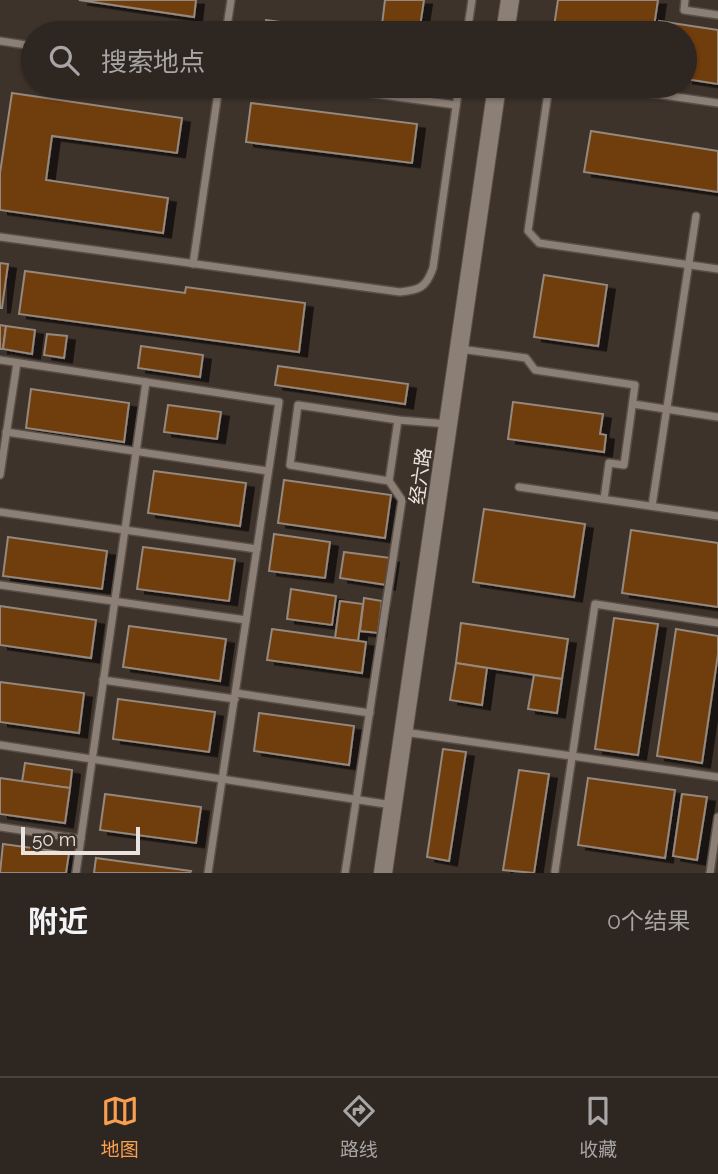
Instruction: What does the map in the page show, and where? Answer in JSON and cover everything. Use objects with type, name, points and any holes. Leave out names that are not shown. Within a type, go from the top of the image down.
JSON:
[{"type":"street","points":[[507,21],[510,0]]},
{"type":"street","name":"经六路","points":[[383,873],[495,98]]},
{"type":"lane","points":[[228,21],[231,0]]},
{"type":"lane","points":[[469,21],[472,0]]},
{"type":"lane","points":[[685,0],[684,10],[718,15]]},
{"type":"lane","points":[[0,41],[21,44]]},
{"type":"lane","points":[[193,264],[217,98]]},
{"type":"lane","points":[[400,98],[456,106]]},
{"type":"lane","points":[[0,237],[400,292],[416,290],[428,282],[433,268],[457,98]]},
{"type":"lane","points":[[547,98],[528,231],[539,243],[718,269]]},
{"type":"lane","points":[[684,98],[718,103]]},
{"type":"lane","points":[[652,506],[696,216]]},
{"type":"lane","points":[[459,349],[526,358],[535,370],[635,385],[624,465],[609,463],[604,499]]},
{"type":"lane","points":[[0,360],[279,402],[208,873]]},
{"type":"lane","points":[[0,475],[17,363]]},
{"type":"lane","points":[[76,873],[146,382]]},
{"type":"lane","points":[[633,404],[718,416]]},
{"type":"lane","points":[[389,481],[290,465],[298,405],[398,420],[448,424]]},
{"type":"lane","points":[[345,873],[402,500],[389,481],[398,420]]},
{"type":"lane","points":[[6,432],[268,471]]},
{"type":"lane","points":[[519,487],[718,516]]},
{"type":"lane","points":[[0,512],[257,549]]},
{"type":"lane","points":[[0,585],[246,620]]},
{"type":"lane","points":[[555,871],[595,604],[718,622]]},
{"type":"lane","points":[[103,680],[370,713]]},
{"type":"lane","points":[[404,732],[718,778]]},
{"type":"lane","points":[[0,745],[393,805]]},
{"type":"lane","points":[[710,873],[718,817]]},
{"type":"lane","points":[[0,827],[80,839]]},
{"type":"building","points":[[79,0],[196,0],[194,17]]},
{"type":"building","points":[[385,0],[424,0],[421,21],[382,21]]},
{"type":"building","points":[[558,0],[658,0],[655,21],[555,21]]},
{"type":"building","points":[[697,27],[718,30],[718,84],[697,81]]},
{"type":"building","points":[[12,93],[21,94],[21,98],[46,98],[182,118],[177,153],[52,136],[46,180],[168,198],[163,233],[0,210],[0,173]]},
{"type":"building","points":[[251,103],[417,124],[412,163],[246,142]]},
{"type":"building","points":[[591,131],[718,151],[718,192],[584,172]]},
{"type":"building","points":[[0,263],[8,264],[2,308],[0,308]]},
{"type":"building","points":[[25,271],[185,293],[186,287],[305,303],[299,352],[19,314]]},
{"type":"building","points":[[544,275],[607,285],[598,346],[534,337]]},
{"type":"building","points":[[0,325],[6,326],[3,349],[0,349]]},
{"type":"building","points":[[6,326],[35,330],[32,354],[3,349]]},
{"type":"building","points":[[47,334],[67,336],[64,358],[44,355]]},
{"type":"building","points":[[141,346],[203,355],[200,377],[138,368]]},
{"type":"building","points":[[278,366],[408,384],[405,404],[275,385]]},
{"type":"building","points":[[31,389],[129,403],[124,442],[26,428]]},
{"type":"building","points":[[513,402],[603,414],[600,434],[606,435],[604,452],[508,439]]},
{"type":"building","points":[[168,405],[221,412],[217,439],[164,432]]},
{"type":"building","points":[[154,471],[246,483],[240,526],[148,513]]},
{"type":"building","points":[[284,480],[391,495],[385,538],[278,523]]},
{"type":"building","points":[[484,509],[585,524],[574,597],[473,582]]},
{"type":"building","points":[[631,530],[718,543],[718,607],[622,593]]},
{"type":"building","points":[[274,534],[330,542],[325,578],[269,571]]},
{"type":"building","points":[[8,537],[107,551],[102,589],[3,576]]},
{"type":"building","points":[[143,547],[235,559],[229,601],[137,589]]},
{"type":"building","points":[[344,552],[391,558],[387,585],[340,578]]},
{"type":"building","points":[[291,589],[336,596],[332,625],[287,619]]},
{"type":"building","points":[[364,598],[382,601],[378,633],[360,631]]},
{"type":"building","points":[[340,601],[363,604],[358,641],[335,638]]},
{"type":"building","points":[[0,606],[96,620],[91,658],[0,645]]},
{"type":"building","points":[[614,618],[658,624],[638,755],[595,749]]},
{"type":"building","points":[[461,623],[568,639],[562,679],[456,663]]},
{"type":"building","points":[[129,626],[226,639],[220,681],[123,667]]},
{"type":"building","points":[[272,629],[366,642],[362,673],[267,660]]},
{"type":"building","points":[[676,629],[718,636],[718,654],[702,763],[657,756]]},
{"type":"building","points":[[456,663],[487,668],[482,705],[450,700]]},
{"type":"building","points":[[534,675],[562,679],[557,713],[528,709]]},
{"type":"building","points":[[0,682],[84,693],[79,733],[0,722]]},
{"type":"building","points":[[118,699],[215,712],[209,752],[113,739]]},
{"type":"building","points":[[259,713],[354,726],[349,765],[254,751]]},
{"type":"building","points":[[443,749],[466,752],[449,861],[427,857]]},
{"type":"building","points":[[25,763],[72,770],[70,788],[22,782]]},
{"type":"building","points":[[519,770],[549,774],[534,873],[503,870]]},
{"type":"building","points":[[0,778],[70,788],[65,823],[0,814]]},
{"type":"building","points":[[588,778],[675,790],[665,858],[578,845]]},
{"type":"building","points":[[105,794],[201,807],[196,843],[100,830]]},
{"type":"building","points":[[682,794],[707,797],[697,860],[673,856]]},
{"type":"building","points":[[3,844],[69,853],[66,873],[0,873]]},
{"type":"building","points":[[96,858],[191,871],[94,873]]}]
